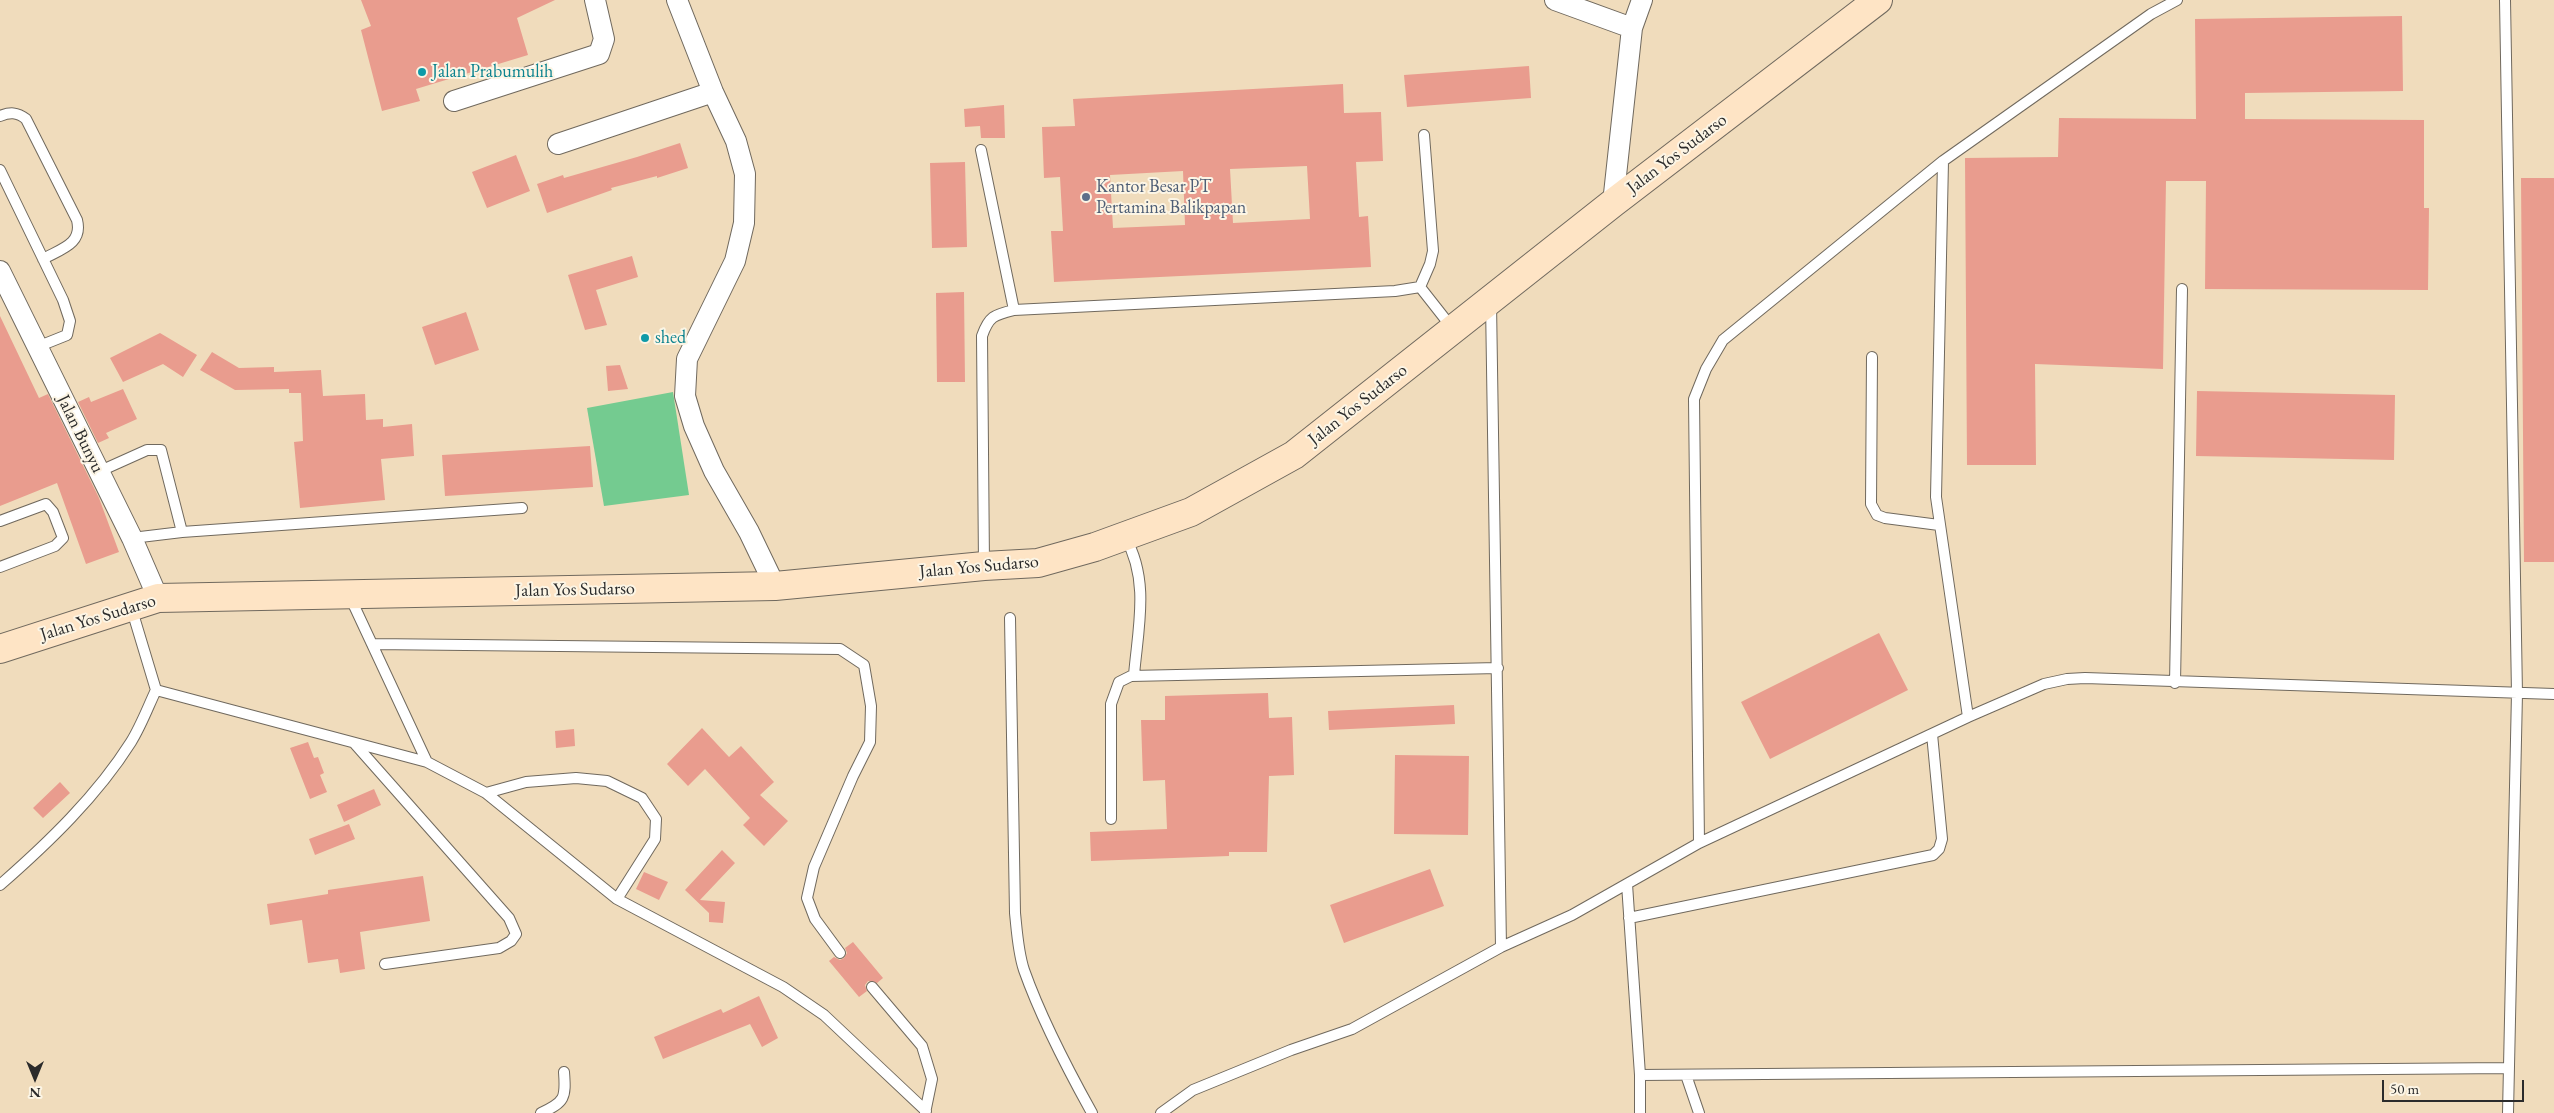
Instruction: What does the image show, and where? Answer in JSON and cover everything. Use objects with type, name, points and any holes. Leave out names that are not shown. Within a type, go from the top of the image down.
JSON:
[{"type":"main road","name":"Jalan Yos Sudarso","points":[[0,650],[158,598],[775,586],[984,566],[1038,564],[1124,536],[1191,512],[1294,455],[1491,302],[1612,203],[1878,0]]},
{"type":"street","points":[[454,101],[600,54],[604,39],[594,0]]},
{"type":"street","points":[[677,0],[713,92],[736,141],[745,174],[744,223],[735,261],[687,359],[685,396],[694,426],[714,471],[749,532],[775,586]]},
{"type":"street","points":[[1555,0],[1632,28]]},
{"type":"street","points":[[1612,203],[1632,28],[1642,0]]},
{"type":"street","points":[[558,144],[713,92]]},
{"type":"street","name":"Jalan Bunyu","points":[[0,271],[132,538],[158,598]]},
{"type":"lane","points":[[1699,843],[1694,399],[1706,368],[1723,340],[1944,161],[2151,14],[2177,0]]},
{"type":"lane","points":[[2505,0],[2517,693],[2508,1113]]},
{"type":"lane","points":[[0,116],[7,113],[19,114],[26,119],[77,220],[80,230],[76,240],[43,260]]},
{"type":"lane","points":[[1420,287],[1430,264],[1433,251],[1424,135]]},
{"type":"lane","points":[[981,150],[1014,310]]},
{"type":"lane","points":[[1944,161],[1936,497],[1968,717]]},
{"type":"lane","points":[[0,170],[63,300],[70,321],[70,329],[67,335],[37,346]]},
{"type":"lane","points":[[984,566],[982,336],[987,322],[994,315],[1014,310],[1394,291],[1420,287]]},
{"type":"lane","points":[[1420,287],[1454,330]]},
{"type":"lane","points":[[2175,683],[2182,289]]},
{"type":"lane","points":[[1491,302],[1501,947]]},
{"type":"lane","points":[[1872,357],[1871,504],[1877,515],[1885,518],[1939,525]]},
{"type":"lane","points":[[98,472],[147,450],[161,450],[182,532]]},
{"type":"lane","points":[[0,521],[46,504],[53,512],[63,538],[55,546],[0,567]]},
{"type":"lane","points":[[132,538],[182,532],[522,508]]},
{"type":"lane","points":[[1124,536],[1137,561],[1140,582],[1134,675]]},
{"type":"lane","points":[[349,594],[427,762]]},
{"type":"lane","points":[[0,885],[58,831],[96,789],[132,741],[156,690],[131,606]]},
{"type":"lane","points":[[1010,618],[1015,913],[1019,951],[1024,970],[1051,1030],[1092,1113]]},
{"type":"lane","points":[[372,644],[840,649],[864,665],[871,706],[870,742],[853,776],[814,867],[807,898],[815,919],[840,953]]},
{"type":"lane","points":[[1111,819],[1111,704],[1119,682],[1134,675],[1498,668]]},
{"type":"lane","points":[[1161,1113],[1193,1090],[1291,1050],[1352,1029],[1501,947],[1572,915],[1699,843],[1968,717],[2044,684],[2067,679],[2554,694]]},
{"type":"lane","points":[[156,690],[427,762],[486,793],[617,898],[783,986],[824,1015],[926,1112]]},
{"type":"lane","points":[[1629,918],[1933,855],[1939,848],[1942,839],[1932,734]]},
{"type":"lane","points":[[355,744],[509,918],[516,934],[511,941],[499,948],[385,964]]},
{"type":"lane","points":[[486,793],[526,782],[576,778],[607,781],[642,798],[656,819],[655,839],[617,898]]},
{"type":"lane","points":[[1627,884],[1640,1075],[1640,1113]]},
{"type":"lane","points":[[872,987],[922,1046],[932,1079],[926,1112]]},
{"type":"lane","points":[[1640,1075],[2509,1068]]},
{"type":"lane","points":[[541,1113],[558,1105],[564,1098],[564,1072]]},
{"type":"lane","points":[[1686,1075],[1699,1113]]},
{"type":"green space","points":[[673,392],[689,495],[604,506],[587,408]]},
{"type":"building","name":"Jalan Prabumulih","points":[[361,0],[555,0],[517,18],[528,55],[416,89],[420,101],[382,111],[361,30],[371,26]]},
{"type":"building","points":[[2402,16],[2403,91],[2245,93],[2245,119],[2424,120],[2424,208],[2429,208],[2428,290],[2205,289],[2206,181],[2166,181],[2163,369],[2035,364],[2036,465],[1967,465],[1965,158],[2058,157],[2059,118],[2196,119],[2195,19]]},
{"type":"building","points":[[1529,66],[1531,98],[1407,107],[1404,75]]},
{"type":"building","name":"Kantor Besar PT Pertamina Balikpapan","points":[[1343,84],[1344,113],[1381,112],[1383,161],[1356,162],[1359,217],[1368,216],[1371,267],[1054,282],[1051,231],[1063,231],[1060,177],[1044,178],[1042,127],[1075,126],[1073,99]],"holes":[[[1307,166],[1310,219],[1233,223],[1230,169]],[[1183,171],[1185,225],[1113,228],[1110,175]]]},
{"type":"building","points":[[1004,105],[1005,138],[981,138],[980,126],[965,127],[964,109]]},
{"type":"building","points":[[680,143],[688,168],[657,178],[657,176],[611,188],[612,190],[547,213],[537,184],[563,175],[564,178]]},
{"type":"building","points":[[516,155],[530,191],[487,208],[472,172]]},
{"type":"building","points":[[965,162],[967,247],[932,248],[930,163]]},
{"type":"building","points":[[2521,178],[2554,178],[2554,562],[2524,562]]},
{"type":"building","points":[[632,256],[638,277],[596,290],[607,325],[585,330],[568,275]]},
{"type":"building","points":[[964,292],[965,382],[937,382],[936,293]]},
{"type":"building","points":[[466,312],[479,350],[435,365],[422,327]]},
{"type":"building","points":[[0,316],[39,398],[48,394],[99,498],[119,552],[86,564],[57,483],[0,506]]},
{"type":"building","points":[[160,333],[197,355],[183,377],[163,364],[123,382],[110,358]]},
{"type":"building","points":[[212,352],[239,368],[274,367],[274,372],[321,370],[323,396],[365,394],[366,420],[383,419],[383,427],[412,424],[414,456],[381,459],[385,500],[300,508],[294,442],[303,441],[301,393],[289,393],[289,389],[235,390],[200,370]]},
{"type":"building","points":[[620,365],[628,389],[608,391],[606,366]]},
{"type":"building","points":[[123,389],[137,419],[106,433],[109,438],[98,443],[78,402],[89,397],[91,402]]},
{"type":"building","points":[[2197,391],[2395,395],[2394,460],[2196,456]]},
{"type":"building","points":[[590,446],[593,487],[445,496],[442,455]]},
{"type":"building","points":[[1879,633],[1908,690],[1770,759],[1741,702]]},
{"type":"building","points":[[1268,693],[1269,718],[1292,717],[1294,775],[1269,776],[1267,852],[1229,852],[1229,856],[1091,861],[1090,832],[1167,829],[1165,780],[1143,781],[1141,720],[1165,720],[1165,696]]},
{"type":"building","points":[[1454,705],[1455,724],[1329,730],[1328,711]]},
{"type":"building","points":[[702,728],[729,757],[741,746],[774,782],[760,795],[788,821],[764,846],[743,825],[750,818],[705,769],[688,786],[667,764]]},
{"type":"building","points":[[574,729],[575,746],[556,748],[555,731]]},
{"type":"building","points":[[308,742],[314,758],[318,757],[324,773],[320,775],[327,792],[310,799],[290,748]]},
{"type":"building","points":[[1395,755],[1469,756],[1468,835],[1394,834]]},
{"type":"building","points":[[60,782],[70,793],[43,818],[33,808]]},
{"type":"building","points":[[374,789],[381,805],[344,822],[337,805]]},
{"type":"building","points":[[349,824],[355,839],[315,855],[309,839]]},
{"type":"building","points":[[722,850],[735,863],[700,900],[725,902],[723,923],[709,922],[709,913],[685,890]]},
{"type":"building","points":[[1430,869],[1444,906],[1344,943],[1330,905]]},
{"type":"building","points":[[644,872],[668,882],[659,900],[636,889]]},
{"type":"building","points":[[423,876],[430,921],[360,932],[365,969],[340,973],[338,959],[308,963],[302,920],[270,925],[267,904],[328,894],[328,890]]},
{"type":"building","points":[[853,942],[883,978],[877,983],[868,981],[865,985],[867,991],[859,997],[829,961],[834,957],[840,960],[844,958],[847,953],[845,948]]},
{"type":"building","points":[[759,996],[778,1038],[762,1047],[750,1024],[663,1059],[654,1037],[721,1009],[723,1013]]},
{"type":"place","name":"Jalan Prabumulih","points":[[422,72]]},
{"type":"place","name":"Kantor Besar PT Pertamina Balikpapan","points":[[1086,197]]},
{"type":"place","name":"shed","points":[[645,338]]}]
